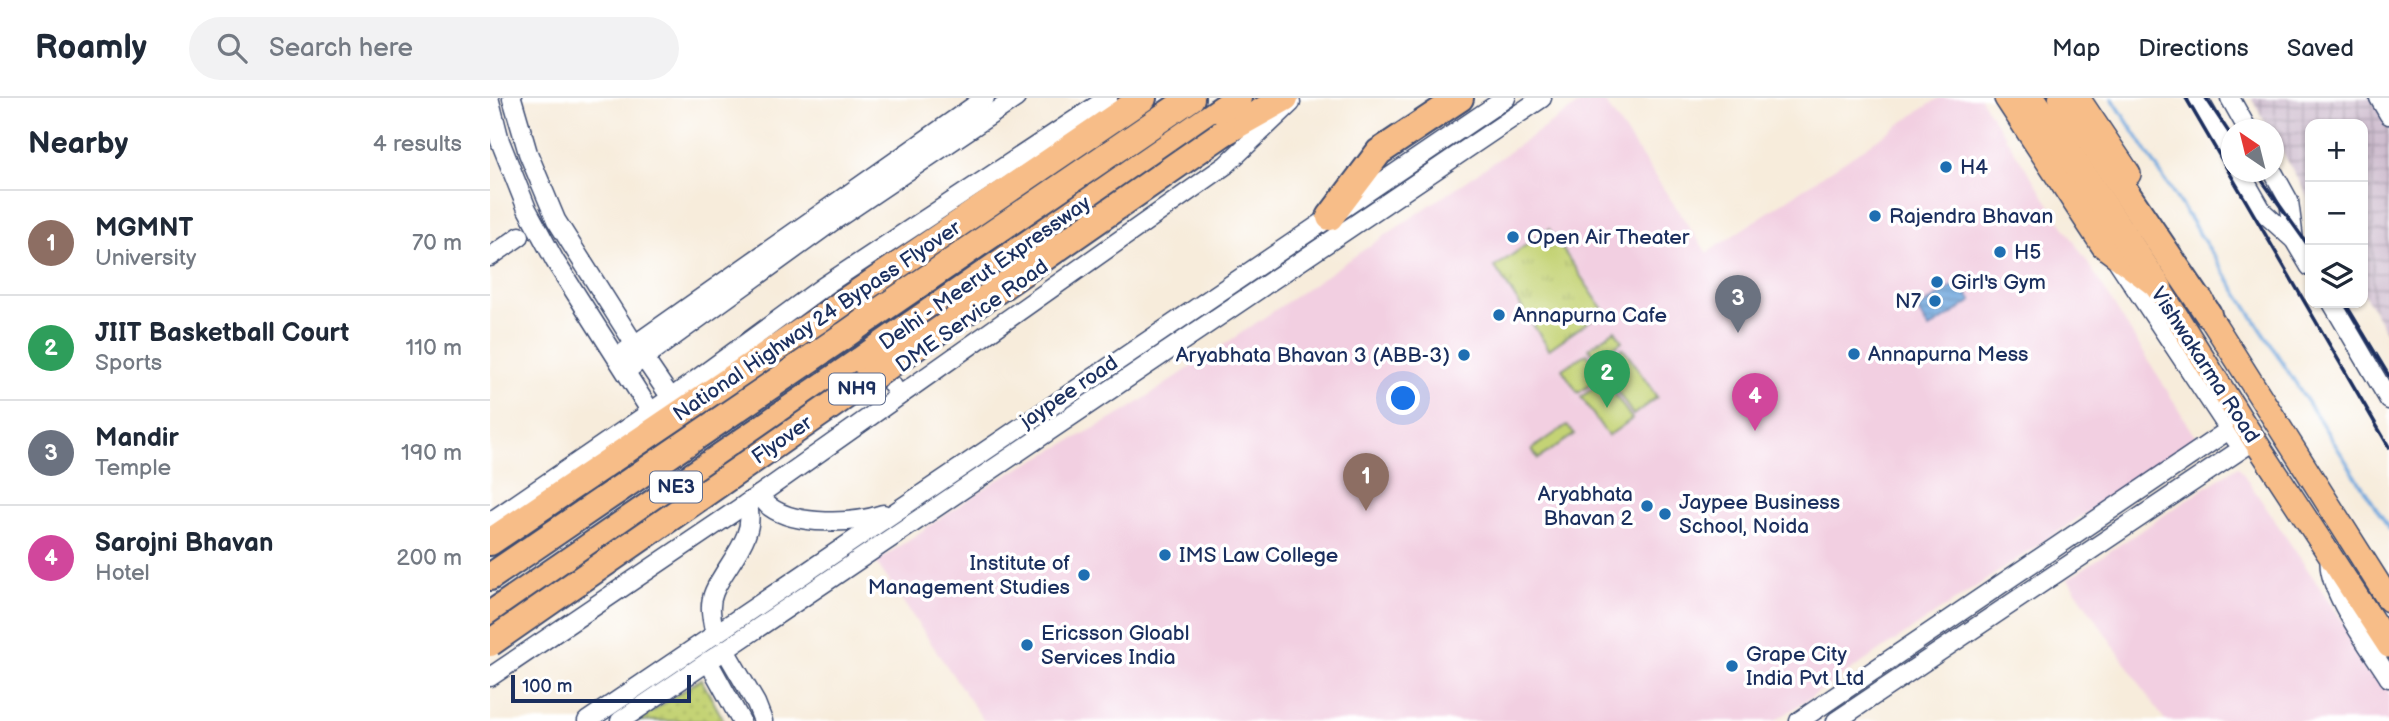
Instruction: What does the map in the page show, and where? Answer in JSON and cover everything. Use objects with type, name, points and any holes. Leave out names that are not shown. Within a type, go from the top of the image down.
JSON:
[{"type":"highway","name":"National Highway 24 Bypass Flyover","points":[[490,542],[1143,98]]},
{"type":"highway","name":"Delhi - Meerut Expressway","points":[[490,577],[1191,98]]},
{"type":"highway","name":"Delhi - Meerut Expressway","points":[[490,615],[1238,98]]},
{"type":"highway","name":"Flyover","points":[[490,643],[1223,133],[1285,98]]},
{"type":"highway","points":[[1330,217],[1379,152],[1460,98]]},
{"type":"highway","points":[[2032,98],[2159,288]]},
{"type":"highway","points":[[2062,98],[2208,314]]},
{"type":"main road","name":"Vishwakarma Road","points":[[2006,98],[2103,246],[2159,288],[2242,435],[2330,557],[2389,646]]},
{"type":"main road","name":"Vishwakarma Road","points":[[2078,98],[2190,270],[2208,314],[2389,600]]},
{"type":"street","points":[[512,98],[518,123],[556,220],[671,398]]},
{"type":"street","points":[[621,364],[913,158],[985,98]]},
{"type":"street","points":[[913,158],[1016,98]]},
{"type":"street","points":[[490,522],[671,398],[824,286],[1108,98]]},
{"type":"street","name":"DME Service Road","points":[[490,677],[753,499],[1226,165],[1297,98]]},
{"type":"street","points":[[587,721],[720,642],[907,505],[1506,98]]},
{"type":"street","name":"jaypee road","points":[[620,721],[708,661],[720,642],[1103,397],[1297,262],[1542,98]]},
{"type":"street","points":[[2198,98],[2221,139]]},
{"type":"street","points":[[2230,98],[2242,119]]},
{"type":"street","points":[[2379,98],[2389,115]]},
{"type":"street","points":[[490,101],[495,139],[527,209],[555,261],[651,412]]},
{"type":"street","points":[[495,139],[518,123]]},
{"type":"street","points":[[2246,182],[2263,212],[2294,240],[2305,259]]},
{"type":"street","points":[[2279,182],[2290,201],[2294,240]]},
{"type":"street","points":[[490,257],[520,236]]},
{"type":"street","points":[[1286,247],[1297,262]]},
{"type":"street","points":[[2111,251],[2242,435]]},
{"type":"street","points":[[824,286],[899,395]]},
{"type":"street","points":[[2335,308],[2389,400]]},
{"type":"street","points":[[1799,721],[2242,435]]},
{"type":"street","points":[[1836,721],[2242,435]]},
{"type":"street","points":[[763,721],[756,703],[720,642],[710,612],[714,592],[750,525],[753,499],[781,513],[812,520],[866,520],[907,505]]},
{"type":"street","points":[[2330,557],[2328,565],[2334,585],[2389,678]]},
{"type":"street","points":[[708,661],[741,721]]},
{"type":"shaded area","points":[[1588,98],[1602,98],[1707,253],[1939,98],[1980,98],[2095,274],[2197,439],[1775,721],[984,721],[876,562],[997,480],[1123,413]]},
{"type":"shaded area","points":[[2251,98],[2389,98],[2389,338],[2368,301],[2368,119],[2305,119],[2305,192],[2284,155],[2284,119],[2263,119]]},
{"type":"shaded area","points":[[2238,466],[2389,690],[2389,721],[2165,721],[2068,579]]},
{"type":"green space","points":[[1549,229],[1604,311],[1549,349],[1495,267]]},
{"type":"green space","points":[[1615,330],[1622,341],[1597,359],[1589,348]]},
{"type":"green space","points":[[1623,348],[1657,397],[1633,415],[1600,365]]},
{"type":"green space","points":[[1587,353],[1603,376],[1578,393],[1562,369]]},
{"type":"green space","points":[[1605,380],[1632,419],[1608,436],[1581,397]]},
{"type":"green space","points":[[1567,425],[1575,434],[1538,459],[1532,449]]},
{"type":"green space","points":[[701,679],[724,721],[638,721]]},
{"type":"water","points":[[1959,282],[1972,301],[1929,329],[1917,310]]},
{"type":"waterway","points":[[2112,98],[2389,528]]},
{"type":"railway","points":[[2186,98],[2389,447]]},
{"type":"railway","points":[[2206,98],[2221,120]]},
{"type":"railway","points":[[2263,182],[2308,245]]},
{"type":"railway","points":[[2348,308],[2389,376]]},
{"type":"place","name":"H4","points":[[1946,167]]},
{"type":"place","name":"Rajendra Bhavan","points":[[1875,216]]},
{"type":"place","name":"Open Air Theater","points":[[1513,237]]},
{"type":"place","name":"H5","points":[[2000,252]]},
{"type":"place","name":"Girl's Gym","points":[[1937,282]]},
{"type":"place","name":"N7","points":[[1935,301]]},
{"type":"place","name":"Annapurna Cafe","points":[[1499,315]]},
{"type":"place","name":"Mandir","points":[[1738,333]]},
{"type":"place","name":"Annapurna Mess","points":[[1854,354]]},
{"type":"place","name":"Aryabhata Bhavan 3 (ABB-3)","points":[[1464,355]]},
{"type":"place","name":"JIIT Basketball Court","points":[[1607,408]]},
{"type":"place","name":"Sarojni Bhavan","points":[[1755,431]]},
{"type":"place","name":"Aryabhata Bhavan 2","points":[[1647,506]]},
{"type":"place","name":"MGMNT","points":[[1366,511]]},
{"type":"place","name":"Jaypee Business School, Noida","points":[[1665,514]]},
{"type":"place","name":"IMS Law College","points":[[1165,555]]},
{"type":"place","name":"Institute of Management Studies","points":[[1084,575]]},
{"type":"place","name":"Ericsson Gloabl Services India","points":[[1027,645]]},
{"type":"place","name":"Grape City India Pvt Ltd","points":[[1732,666]]}]
